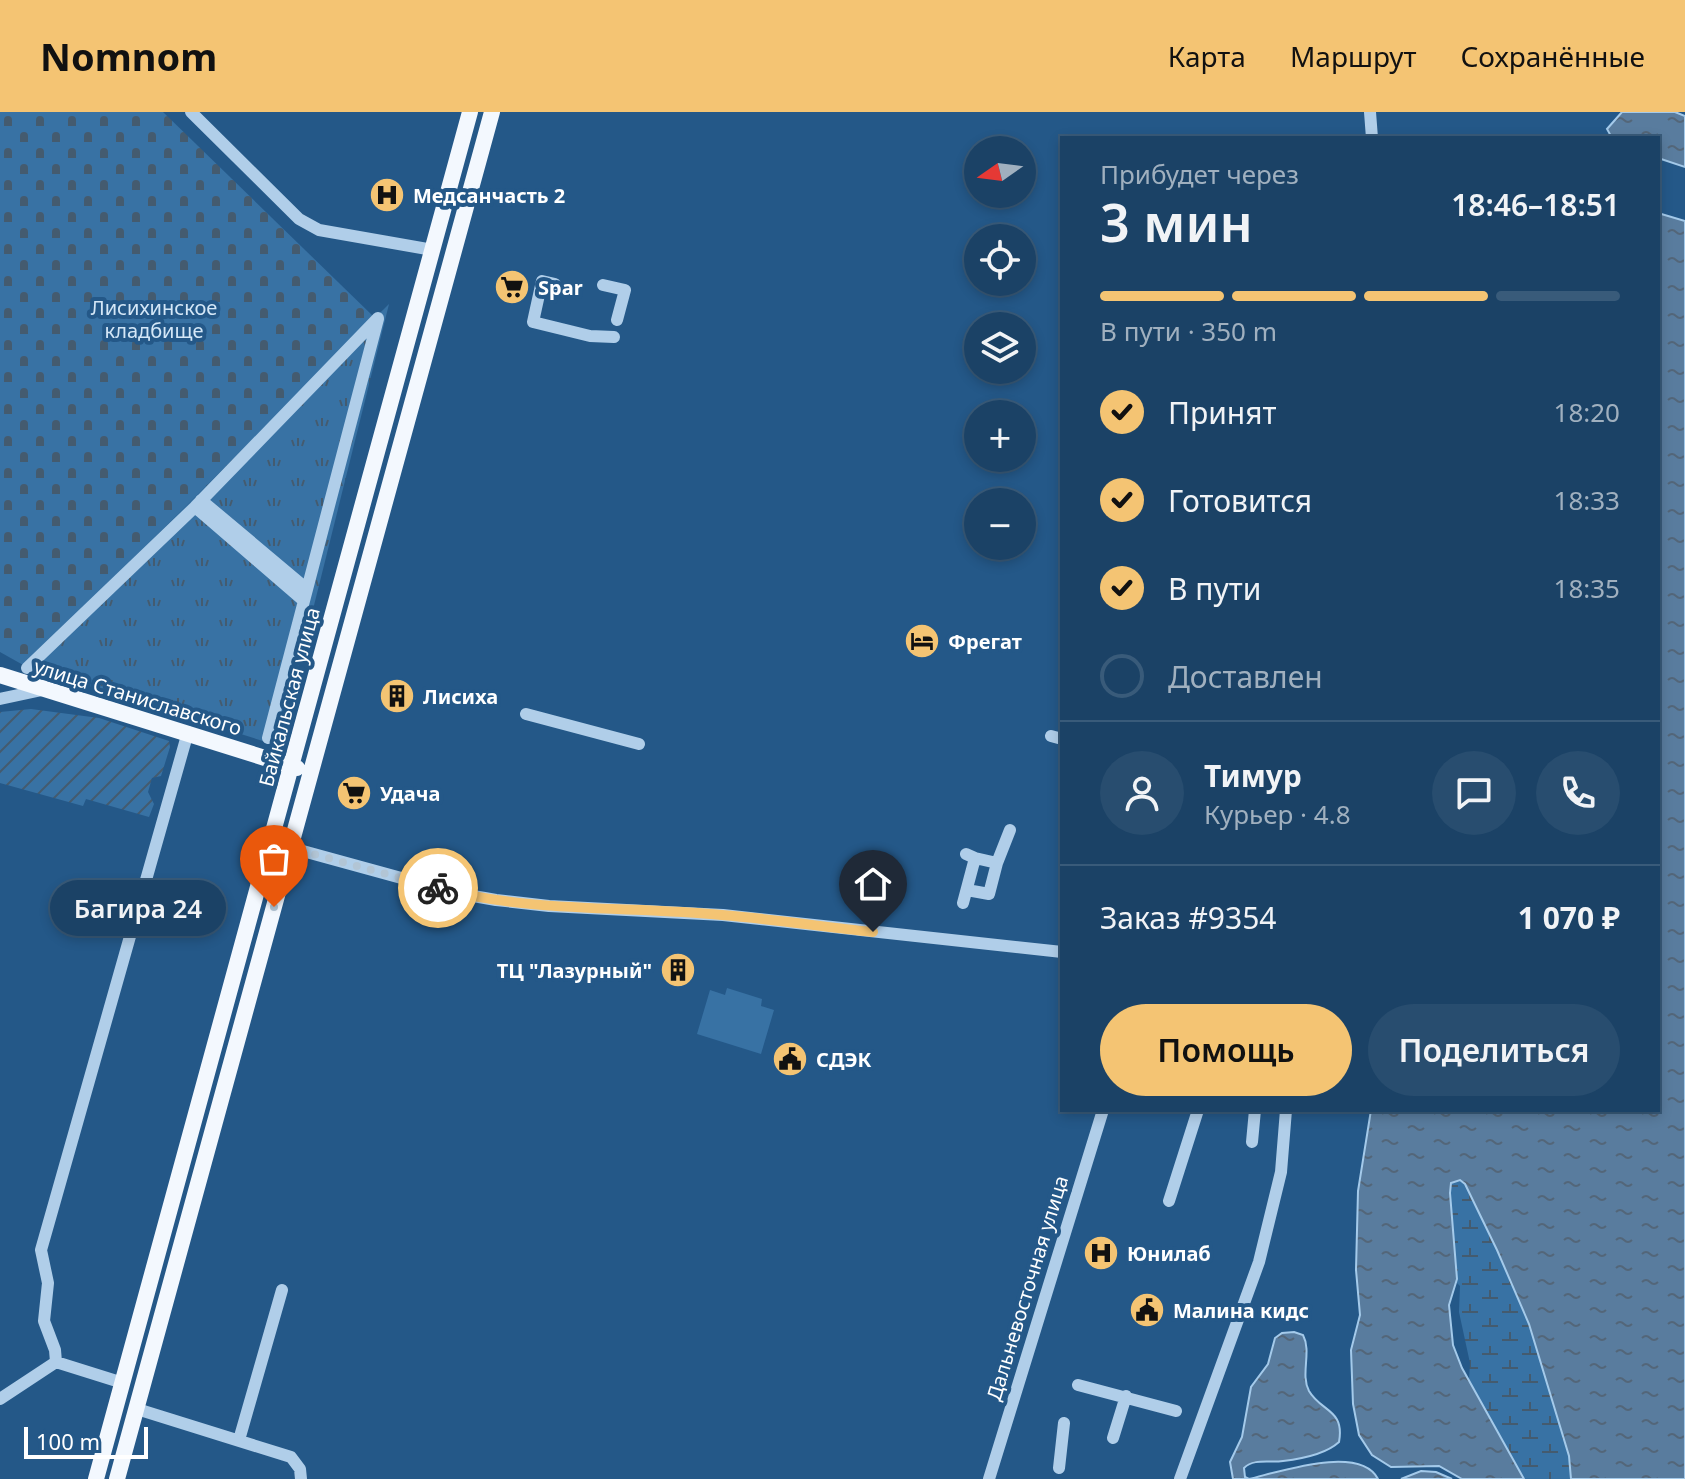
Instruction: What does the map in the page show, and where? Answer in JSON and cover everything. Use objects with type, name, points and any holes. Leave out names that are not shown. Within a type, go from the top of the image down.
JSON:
[{"type":"main road","name":"Байкальская улица","points":[[96,1479],[470,112]]},
{"type":"main road","name":"Байкальская улица","points":[[117,1479],[492,112]]},
{"type":"main road","name":"улица Станиславского","points":[[0,675],[310,771]]},
{"type":"street","points":[[191,112],[299,219],[319,230],[433,250]]},
{"type":"street","points":[[1370,112],[1372,136]]},
{"type":"street","points":[[555,284],[542,281],[533,322],[590,336],[614,337]]},
{"type":"street","points":[[603,285],[625,290],[617,320]]},
{"type":"street","points":[[27,668],[198,504],[378,318],[268,738]]},
{"type":"street","points":[[198,504],[305,595]]},
{"type":"street","points":[[0,699],[42,690]]},
{"type":"street","points":[[526,714],[639,744]]},
{"type":"street","points":[[56,1362],[55,1350],[44,1321],[48,1283],[41,1250],[188,732]]},
{"type":"street","points":[[967,890],[989,894],[1010,830]]},
{"type":"street","points":[[270,842],[456,893],[496,900],[549,906],[723,915],[1060,952]]},
{"type":"street","points":[[963,903],[970,856],[997,863]]},
{"type":"street","name":"Дальневосточная улица","points":[[989,1479],[1102,1112]]},
{"type":"street","points":[[1169,1201],[1197,1112]]},
{"type":"street","points":[[1252,1142],[1255,1112]]},
{"type":"street","points":[[1180,1479],[1259,1262],[1281,1172],[1286,1112]]},
{"type":"street","points":[[239,1440],[282,1290]]},
{"type":"street","points":[[56,1362],[123,1383]]},
{"type":"street","points":[[0,1399],[56,1362]]},
{"type":"street","points":[[1078,1385],[1176,1411]]},
{"type":"street","points":[[1113,1438],[1126,1397]]},
{"type":"street","points":[[137,1409],[291,1457],[300,1469],[301,1479]]},
{"type":"street","points":[[1059,1468],[1064,1423]]},
{"type":"green space","name":"Лисихинское кладбище","points":[[0,112],[163,112],[375,318],[25,666],[0,652]]},
{"type":"green space","points":[[389,304],[279,746],[25,666]]},
{"type":"green space","points":[[31,709],[99,718],[169,741],[161,776],[152,778],[148,792],[154,804],[149,817],[86,799],[83,806],[0,783],[0,712]]},
{"type":"green space","points":[[727,988],[762,999],[761,1006],[774,1010],[761,1054],[697,1034],[710,990],[725,995]]},
{"type":"green space","points":[[1461,1180],[1497,1250],[1529,1324],[1569,1456],[1571,1479],[1524,1479],[1469,1380],[1470,1363],[1459,1312],[1460,1286],[1456,1282],[1450,1193],[1451,1183]]},
{"type":"water","points":[[1622,112],[1675,112],[1685,116],[1685,167],[1660,159],[1660,136],[1611,136],[1607,129]]},
{"type":"water","points":[[1660,214],[1685,221],[1685,1479],[1571,1479],[1569,1456],[1529,1324],[1497,1250],[1465,1184],[1460,1180],[1451,1183],[1450,1193],[1457,1279],[1449,1305],[1453,1345],[1462,1368],[1524,1479],[1462,1479],[1439,1466],[1391,1467],[1372,1455],[1359,1435],[1353,1404],[1351,1350],[1360,1315],[1356,1270],[1358,1191],[1371,1112],[1660,1112]]},
{"type":"water","points":[[1282,1333],[1303,1335],[1309,1391],[1339,1423],[1339,1442],[1327,1450],[1305,1457],[1252,1463],[1244,1468],[1245,1477],[1249,1479],[1233,1479],[1230,1462],[1242,1437],[1251,1387],[1268,1364],[1275,1338]]},
{"type":"water","points":[[1337,1462],[1354,1463],[1369,1469],[1378,1479],[1249,1479],[1318,1463]]},
{"type":"water","points":[[1421,1471],[1436,1472],[1452,1479],[1401,1479]]},
{"type":"way so far","points":[[274,907],[291,848],[438,888]]},
{"type":"place","name":"Медсанчасть 2","points":[[387,195]]},
{"type":"place","name":"Spar","points":[[512,287]]},
{"type":"place","name":"Фрегат","points":[[922,641]]},
{"type":"place","name":"Лисиха","points":[[397,696]]},
{"type":"place","name":"Удача","points":[[354,793]]},
{"type":"place","name":"Багира 24","points":[[274,907]]},
{"type":"place","name":"ТЦ \"Лазурный\"","points":[[678,970]]},
{"type":"place","name":"СДЭК","points":[[790,1059]]},
{"type":"place","name":"Юнилаб","points":[[1101,1253]]},
{"type":"place","name":"Малина кидс","points":[[1147,1310]]},
{"type":"route","points":[[438,888],[496,900],[549,906],[723,915],[873,932]]}]
